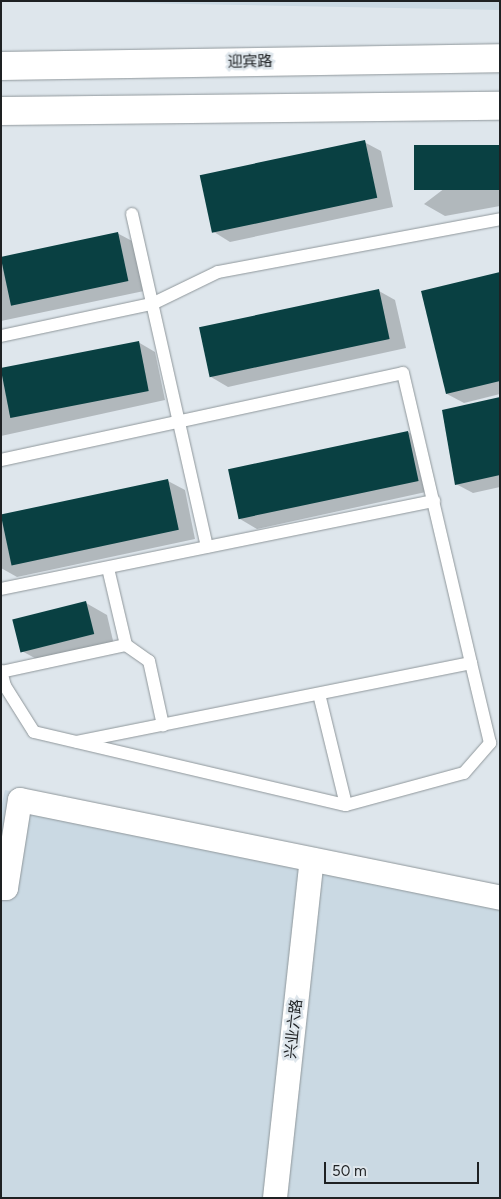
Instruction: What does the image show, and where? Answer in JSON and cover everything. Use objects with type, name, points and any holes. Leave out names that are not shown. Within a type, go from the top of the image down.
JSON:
[{"type":"main road","name":"迎宾路","points":[[1,66],[500,58]]},
{"type":"main road","points":[[1,111],[500,106]]},
{"type":"street","points":[[1,888],[6,888],[20,800],[500,898]]},
{"type":"street","name":"兴业六路","points":[[275,1198],[312,860]]},
{"type":"lane","points":[[132,214],[207,547]]},
{"type":"lane","points":[[1,336],[152,304],[218,272],[500,219]]},
{"type":"lane","points":[[1,460],[403,372],[490,743],[464,773],[346,805],[34,732],[5,686],[1,671],[126,645]]},
{"type":"lane","points":[[1,590],[434,501]]},
{"type":"lane","points":[[108,568],[126,645],[150,661],[163,725]]},
{"type":"lane","points":[[77,742],[471,663]]},
{"type":"lane","points":[[319,694],[346,805]]},
{"type":"shaded area","points":[[27,1],[500,1],[500,10]]},
{"type":"shaded area","points":[[5,790],[500,889],[500,1198],[1,1198],[1,808]]},
{"type":"building","points":[[365,140],[377,198],[212,233],[200,175]]},
{"type":"building","points":[[414,145],[500,145],[500,190],[414,190]]},
{"type":"building","points":[[118,232],[128,281],[11,306],[1,257]]},
{"type":"building","points":[[500,272],[500,381],[446,394],[421,291]]},
{"type":"building","points":[[379,289],[390,339],[210,377],[199,327]]},
{"type":"building","points":[[139,341],[149,391],[10,418],[1,368]]},
{"type":"building","points":[[500,397],[500,475],[455,485],[442,410]]},
{"type":"building","points":[[408,431],[419,481],[239,519],[228,469]]},
{"type":"building","points":[[168,479],[179,530],[12,565],[1,514]]},
{"type":"building","points":[[86,601],[94,634],[20,652],[12,619]]}]
